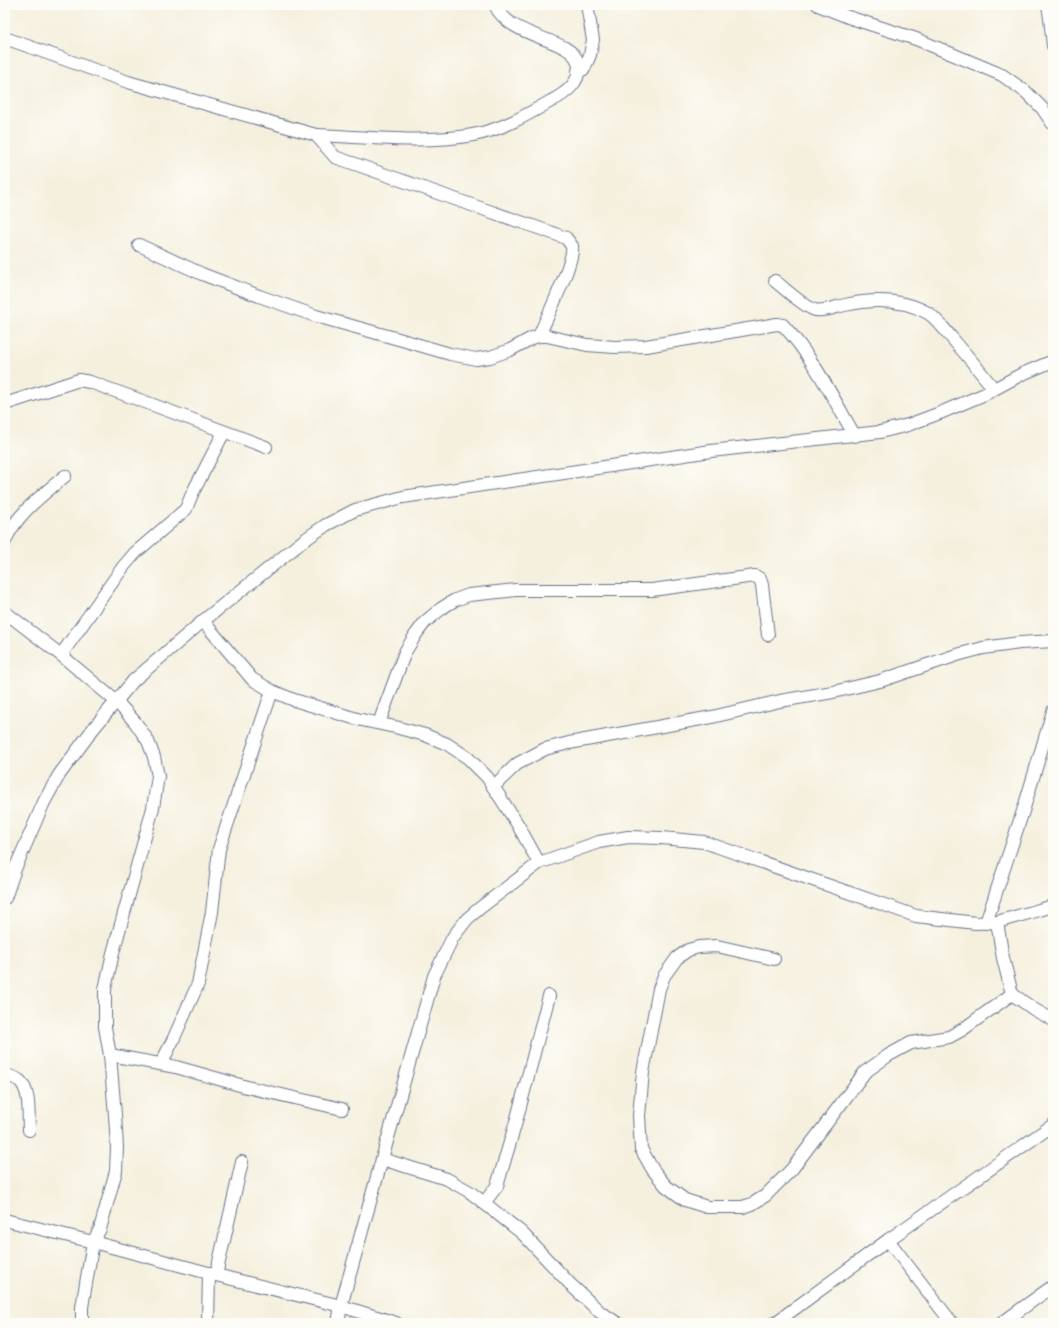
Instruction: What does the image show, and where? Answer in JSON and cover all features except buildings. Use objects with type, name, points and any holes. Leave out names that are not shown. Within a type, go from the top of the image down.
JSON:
[{"type":"street","points":[[5,38],[128,82],[316,134],[406,140],[445,138],[474,135],[511,122],[562,96],[577,78],[578,61],[571,52],[558,44],[518,28],[505,18],[495,5]]},
{"type":"street","points":[[578,71],[584,69],[590,55],[593,40],[587,5]]},
{"type":"street","points":[[818,5],[848,17],[916,39],[1002,75],[1026,92],[1042,108],[1053,124]]},
{"type":"street","points":[[1048,5],[1053,46]]},
{"type":"street","points":[[1053,118],[1053,124]]},
{"type":"street","points":[[316,134],[336,157],[566,238],[572,246],[571,256],[566,272],[539,336]]},
{"type":"street","points":[[139,245],[202,274],[266,299],[316,316],[476,360],[510,350],[532,338],[539,336],[546,336],[587,345],[616,347],[646,346],[777,324],[783,325],[799,343],[811,361],[856,436]]},
{"type":"street","points":[[776,281],[815,310],[824,310],[873,301],[899,302],[918,308],[930,314],[941,325],[994,389]]},
{"type":"street","points":[[5,898],[10,867],[59,775],[93,729],[134,680],[202,621],[303,541],[326,525],[355,510],[403,497],[710,451],[856,436],[880,432],[908,425],[940,413],[1053,361]]},
{"type":"street","points":[[5,404],[79,380],[90,382],[266,447]]},
{"type":"street","points":[[61,655],[123,567],[135,553],[186,509],[192,494],[224,432]]},
{"type":"street","points":[[5,541],[16,522],[26,511],[65,476]]},
{"type":"street","points":[[379,723],[405,652],[416,634],[425,622],[442,608],[455,600],[469,595],[516,590],[652,590],[755,576],[760,579],[762,585],[768,635]]},
{"type":"street","points":[[5,612],[61,655],[117,702],[135,722],[148,741],[154,757],[158,776],[153,808],[113,953],[105,989],[105,1028],[110,1055],[116,1121],[116,1171],[100,1229],[93,1242],[82,1307],[82,1323]]},
{"type":"street","points":[[202,621],[252,679],[272,691],[294,700],[357,719],[425,735],[447,744],[468,758],[487,777],[518,825],[539,863]]},
{"type":"street","points":[[493,786],[517,764],[545,750],[569,743],[712,717],[780,701],[833,692],[880,681],[957,655],[983,648],[1053,640]]},
{"type":"street","points":[[161,1064],[198,984],[212,912],[219,849],[272,691]]},
{"type":"street","points":[[1053,711],[992,923],[1012,994],[1053,1020]]},
{"type":"street","points":[[338,1323],[341,1306],[434,976],[453,937],[467,919],[539,863],[599,842],[628,837],[662,838],[704,842],[916,916],[949,921],[992,923],[1053,906]]},
{"type":"street","points":[[774,959],[717,946],[699,947],[688,950],[677,958],[664,976],[659,989],[644,1072],[639,1116],[641,1149],[653,1170],[666,1186],[685,1200],[707,1207],[742,1207],[752,1204],[765,1196],[792,1169],[865,1072],[884,1058],[911,1043],[949,1037],[962,1030],[1012,994]]},
{"type":"street","points":[[484,1203],[497,1186],[516,1122],[549,996]]},
{"type":"street","points":[[110,1055],[176,1067],[247,1087],[342,1109]]},
{"type":"street","points":[[5,1075],[18,1080],[24,1087],[27,1095],[29,1130]]},
{"type":"street","points":[[775,1323],[888,1240],[1053,1125]]},
{"type":"street","points":[[382,1159],[448,1179],[484,1203],[522,1233],[572,1286],[600,1312],[617,1323]]},
{"type":"street","points":[[208,1323],[213,1274],[242,1162]]},
{"type":"street","points":[[5,1220],[341,1306],[396,1323]]},
{"type":"street","points":[[888,1240],[952,1323]]},
{"type":"street","points":[[1002,1323],[1053,1286]]}]
